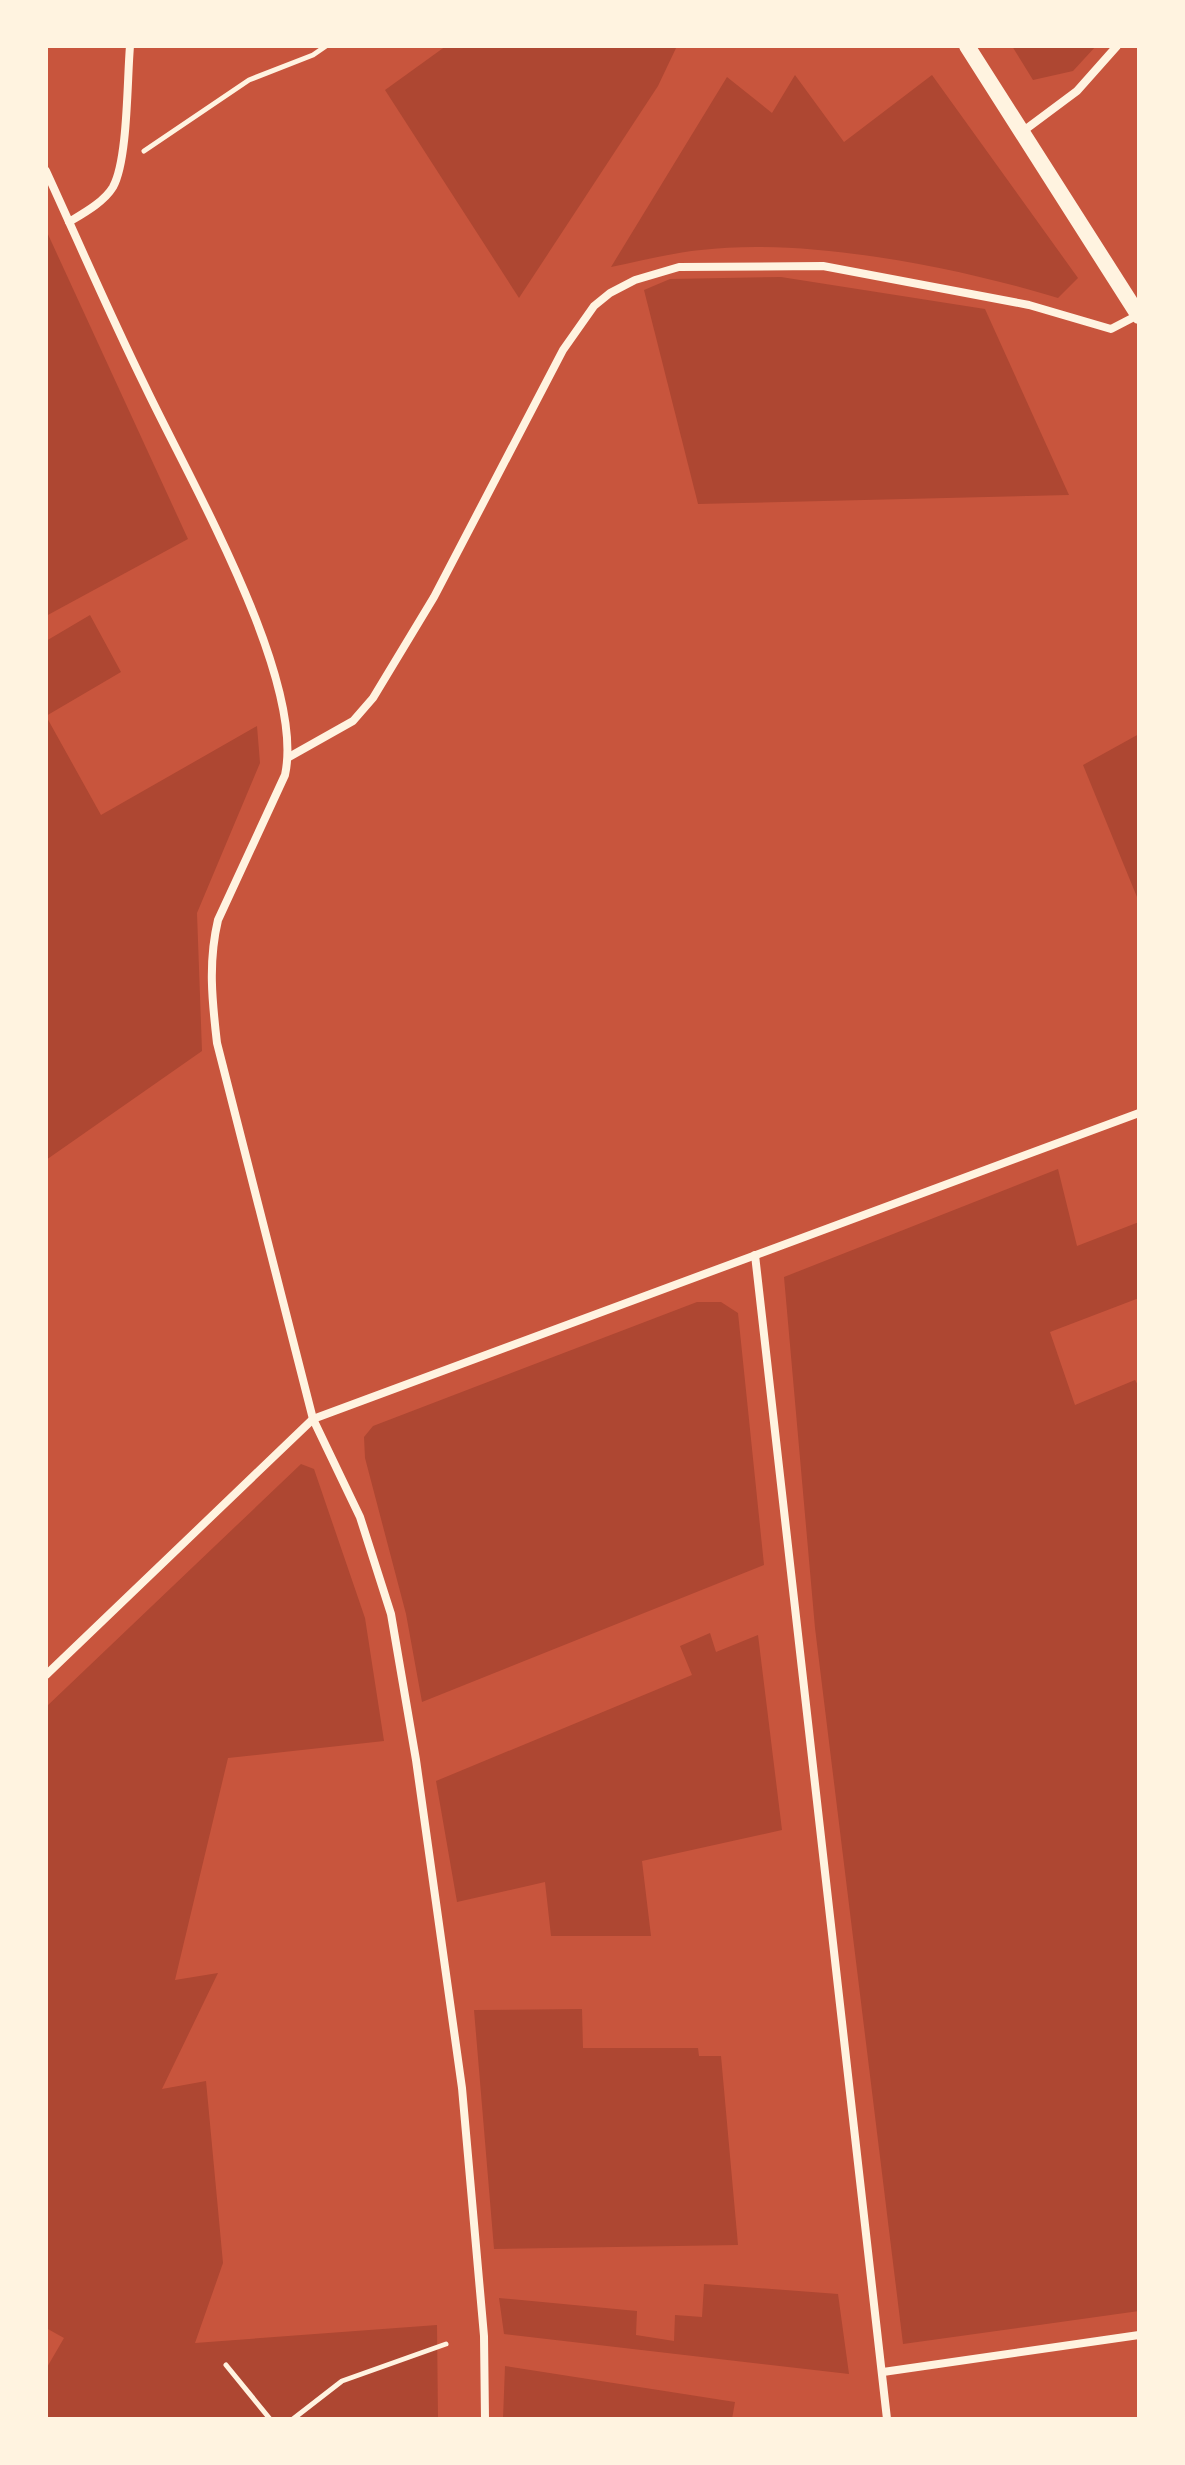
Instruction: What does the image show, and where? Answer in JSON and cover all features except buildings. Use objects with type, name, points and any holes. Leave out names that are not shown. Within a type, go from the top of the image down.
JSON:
[{"type":"main road","points":[[967,46],[1139,315]]},
{"type":"street","points":[[69,222],[89,210],[113,188],[121,156],[130,46]]},
{"type":"street","points":[[1022,132],[1077,91],[1117,46]]},
{"type":"street","points":[[46,171],[218,535],[269,655],[282,696],[289,757],[277,794],[218,920],[212,946],[210,983],[217,1043],[313,1419],[360,1517],[393,1629],[462,2088],[484,2336],[485,2419]]},
{"type":"street","points":[[289,757],[353,721],[373,698],[434,597],[563,350],[594,306],[610,293],[635,280],[679,267],[823,266],[1029,305],[1111,329],[1139,315]]},
{"type":"street","points":[[46,1675],[313,1419],[1139,1113]]},
{"type":"street","points":[[755,1255],[887,2419]]},
{"type":"street","points":[[883,2372],[1139,2335]]},
{"type":"path","points":[[121,156],[144,151],[249,80],[313,55],[326,46]]},
{"type":"path","points":[[293,2419],[342,2381],[446,2344]]},
{"type":"path","points":[[226,2365],[270,2419]]},
{"type":"shaded area","points":[[446,46],[677,46],[658,86],[519,298],[385,90]]},
{"type":"shaded area","points":[[1012,46],[1096,46],[1073,71],[1033,80]]},
{"type":"shaded area","points":[[795,75],[844,142],[932,75],[1078,278],[1058,298],[928,266],[833,251],[787,248],[701,250],[611,267],[727,77],[772,113]]},
{"type":"shaded area","points":[[46,230],[188,539],[46,616]]},
{"type":"shaded area","points":[[781,277],[985,309],[1069,495],[698,504],[644,290],[670,279]]},
{"type":"shaded area","points":[[90,615],[121,672],[46,716],[46,641]]},
{"type":"shaded area","points":[[46,716],[101,815],[257,726],[260,763],[197,913],[202,1051],[46,1160]]},
{"type":"shaded area","points":[[1139,734],[1139,902],[1083,765]]},
{"type":"shaded area","points":[[1058,1169],[1077,1246],[1139,1222],[1139,1298],[1050,1332],[1075,1405],[1135,1380],[1139,1387],[1139,2311],[903,2344],[815,1628],[784,1277]]},
{"type":"shaded area","points":[[697,1302],[721,1302],[738,1313],[764,1565],[422,1702],[406,1614],[365,1458],[364,1437],[373,1426]]},
{"type":"shaded area","points":[[301,1464],[314,1469],[365,1618],[384,1741],[228,1758],[175,1980],[218,1973],[162,2089],[206,2081],[223,2263],[195,2343],[437,2325],[438,2419],[46,2419],[46,2369],[64,2338],[46,2328],[46,1707]]},
{"type":"shaded area","points":[[710,1633],[716,1652],[758,1635],[782,1830],[642,1861],[651,1936],[551,1936],[545,1882],[457,1902],[436,1781],[692,1675],[680,1646]]},
{"type":"shaded area","points":[[582,2009],[583,2048],[698,2048],[699,2056],[721,2056],[738,2245],[494,2249],[474,2010]]},
{"type":"shaded area","points":[[704,2284],[838,2294],[849,2374],[504,2334],[499,2298],[637,2311],[636,2335],[674,2341],[675,2315],[702,2317]]},
{"type":"shaded area","points":[[505,2366],[735,2402],[732,2419],[503,2419]]}]
